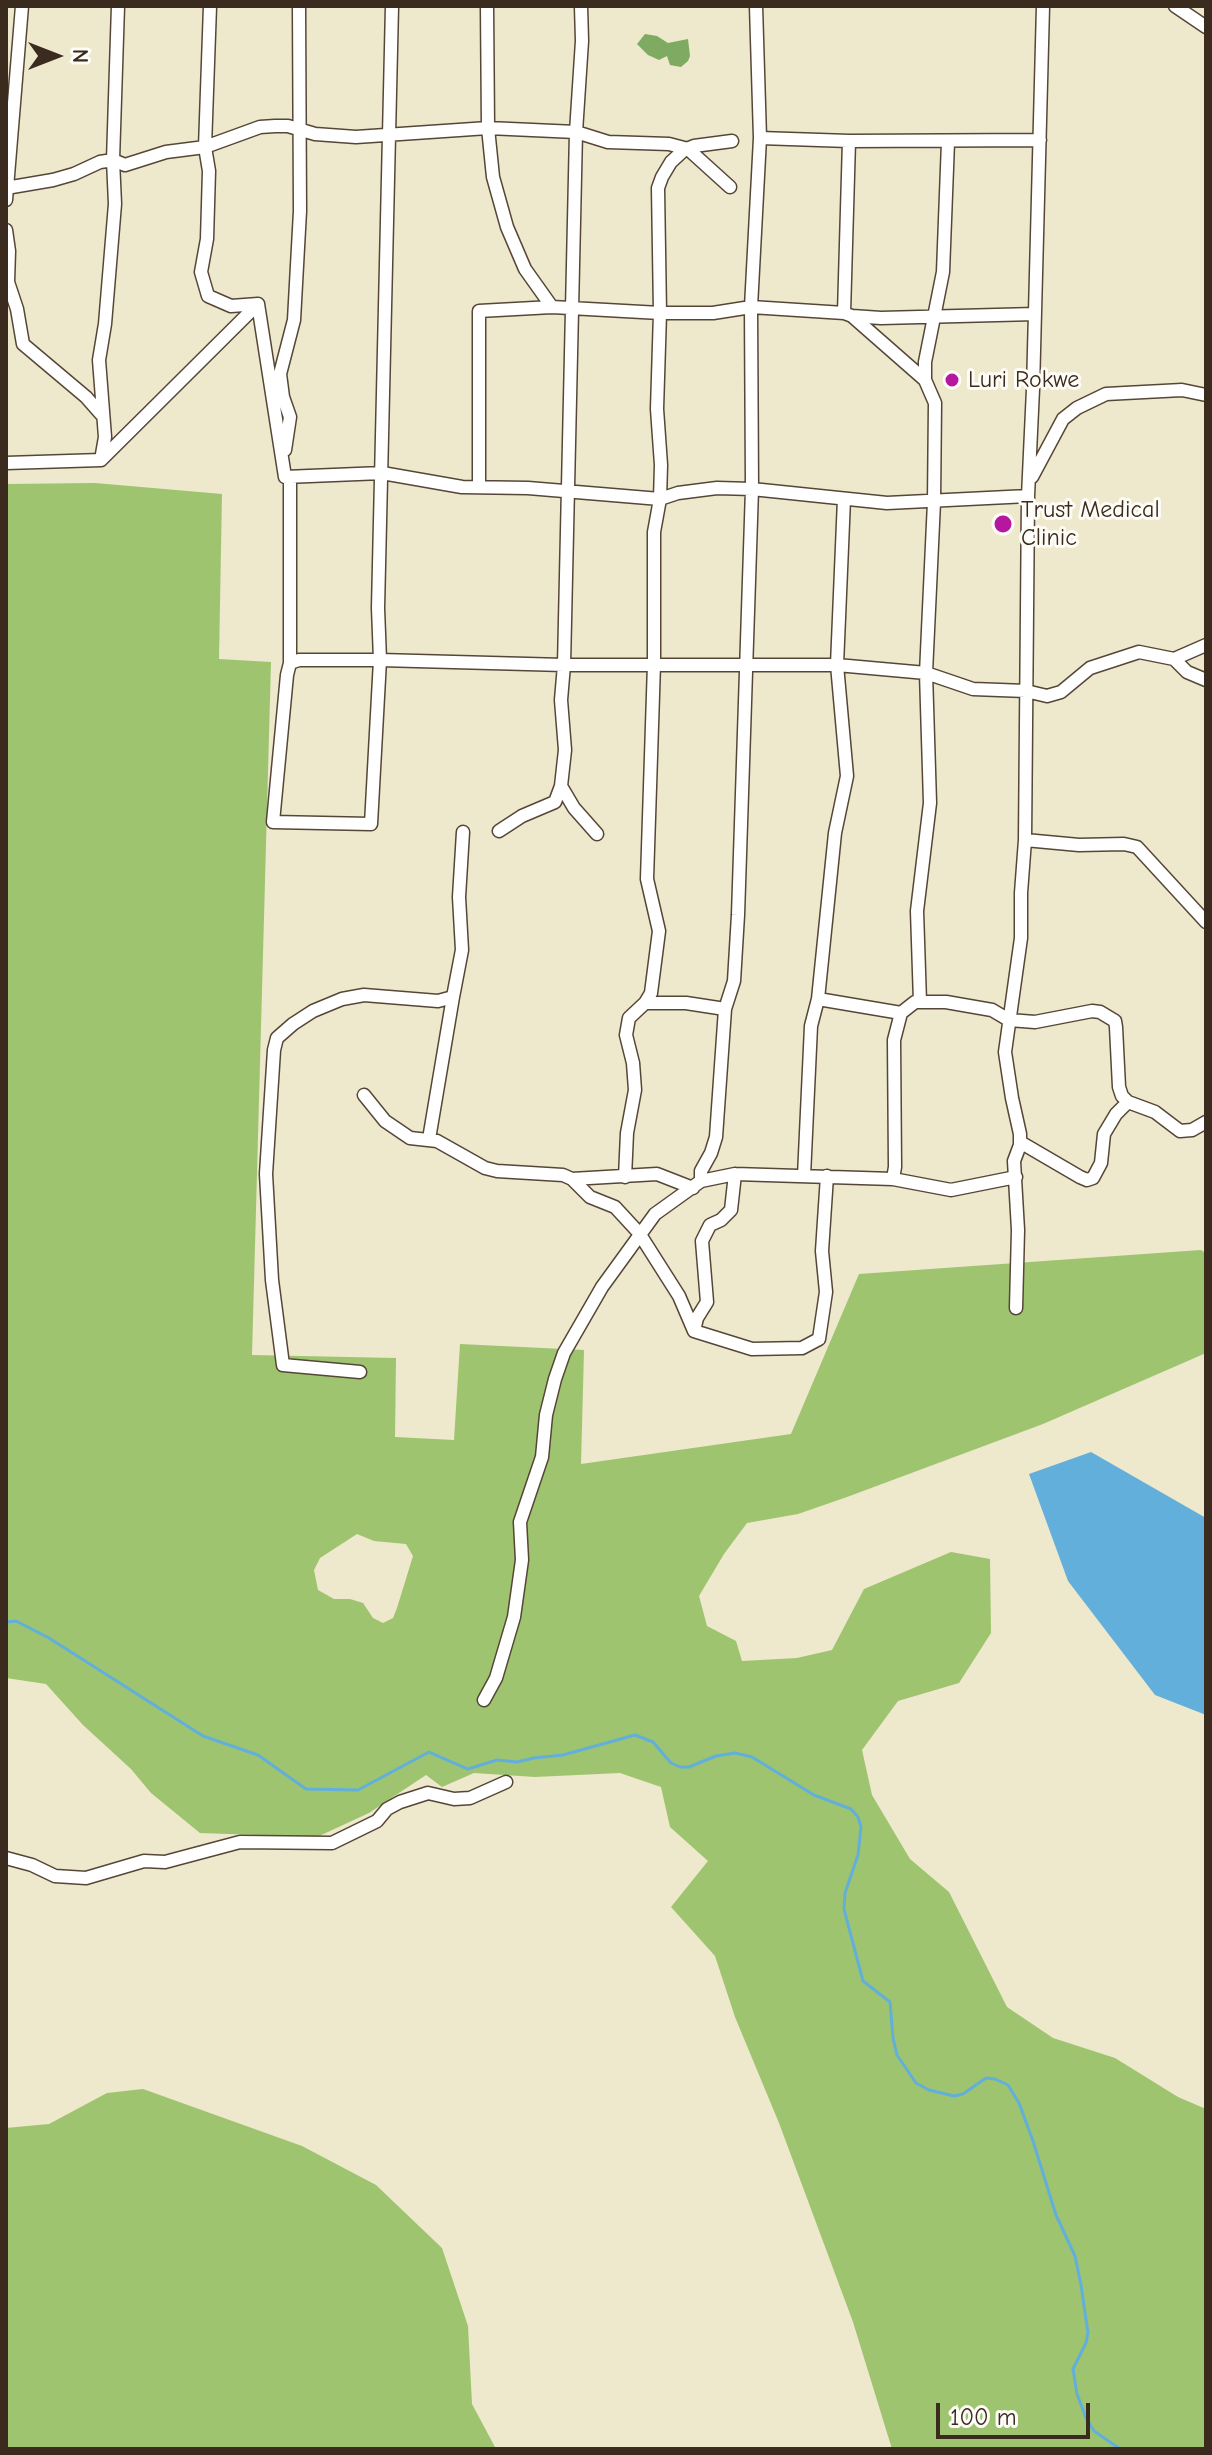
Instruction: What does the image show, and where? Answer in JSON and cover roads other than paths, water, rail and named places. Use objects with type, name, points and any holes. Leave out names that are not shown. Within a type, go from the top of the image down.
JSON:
[{"type":"street","points":[[22,6],[7,192],[74,174],[100,162],[113,160],[125,165],[166,152],[205,147],[260,127],[288,126],[356,137],[488,128],[576,132],[608,142],[669,144],[688,149],[732,141]]},
{"type":"street","points":[[101,460],[105,437],[99,360],[115,204],[113,160],[118,6]]},
{"type":"street","points":[[210,6],[205,147],[209,171],[207,239],[201,272],[208,296],[231,306],[258,304]]},
{"type":"street","points":[[299,6],[301,130],[294,320],[280,374],[290,417],[286,436],[290,663],[273,822],[371,824],[380,660],[378,608],[392,6]]},
{"type":"street","points":[[487,6],[488,128],[493,177],[507,227],[530,279],[552,307]]},
{"type":"street","points":[[499,831],[522,816],[555,802],[561,786],[565,750],[561,700],[581,6]]},
{"type":"street","points":[[697,1184],[716,1137],[725,1009],[734,981],[738,915],[752,489],[751,307],[760,138],[756,6]]},
{"type":"street","points":[[1016,1308],[1018,1230],[1014,1161],[1020,1142],[1005,1052],[1021,938],[1025,840],[1028,490],[1043,6]]},
{"type":"street","points":[[1175,6],[1206,27]]},
{"type":"street","points":[[760,138],[948,142],[1040,140]]},
{"type":"street","points":[[849,141],[848,314],[925,380],[935,403],[926,673],[930,803],[917,911],[920,1002]]},
{"type":"street","points":[[925,380],[927,350],[945,252],[948,142]]},
{"type":"street","points":[[688,149],[730,187]]},
{"type":"street","points":[[625,1177],[627,1133],[635,1090],[626,1027],[629,1018],[651,993],[659,931],[647,879],[654,664],[654,532],[660,499],[661,465],[657,409],[660,313],[658,188],[671,162],[688,149]]},
{"type":"street","points":[[6,230],[8,294],[17,309],[23,344],[86,397],[101,414]]},
{"type":"street","points":[[258,304],[288,477]]},
{"type":"street","points":[[6,463],[101,460],[258,304]]},
{"type":"street","points":[[479,486],[479,311],[552,307],[713,313],[751,307],[848,314],[1035,314]]},
{"type":"street","points":[[1028,490],[1063,419],[1077,408],[1106,394],[1133,391],[1182,390],[1206,395]]},
{"type":"street","points":[[288,477],[382,473],[462,487],[660,499],[678,493],[717,488],[844,499],[934,502],[1028,490]]},
{"type":"street","points":[[804,1176],[808,1049],[818,999],[835,833],[847,776],[837,665],[844,499]]},
{"type":"street","points":[[1174,659],[1206,645]]},
{"type":"street","points":[[290,663],[380,660],[564,665],[837,665],[926,673],[973,689],[1026,691],[1047,696],[1061,692],[1090,668],[1139,652],[1174,659],[1187,672],[1206,680]]},
{"type":"street","points":[[561,786],[574,808],[597,834]]},
{"type":"street","points":[[429,1139],[462,950],[459,897],[463,832]]},
{"type":"street","points":[[1025,840],[1137,847],[1206,922]]},
{"type":"street","points":[[992,1010],[1003,1005],[1013,993]]},
{"type":"street","points":[[360,1372],[283,1365],[272,1280],[266,1174],[274,1050],[277,1038],[293,1024],[313,1011],[342,999],[364,995],[438,1001],[453,997]]},
{"type":"street","points":[[818,999],[901,1013]]},
{"type":"street","points":[[893,1179],[894,1040],[901,1013],[910,1004],[920,1002],[946,1002],[992,1010],[1009,1020],[1035,1022],[1092,1011],[1110,1017],[1115,1021],[1118,1039],[1122,1096],[1128,1102],[1155,1112],[1180,1131],[1192,1130],[1206,1122]]},
{"type":"street","points":[[645,1003],[686,1003],[725,1009]]},
{"type":"street","points":[[364,1095],[385,1121],[410,1138],[429,1139],[485,1168],[563,1175],[572,1179],[590,1197],[615,1207],[639,1233],[679,1296],[694,1331],[752,1349],[802,1348],[816,1343],[820,1335],[826,1292],[822,1251],[827,1176]]},
{"type":"street","points":[[1020,1142],[1080,1177],[1087,1180],[1093,1178],[1101,1163],[1104,1134],[1128,1102]]},
{"type":"street","points":[[572,1179],[657,1174],[697,1184]]},
{"type":"street","points":[[694,1331],[697,1318],[707,1302],[702,1241],[710,1225],[731,1210],[735,1174]]},
{"type":"street","points":[[484,1700],[496,1678],[514,1617],[522,1560],[520,1522],[542,1457],[546,1415],[555,1379],[573,1336],[602,1287],[655,1214],[697,1184],[735,1174],[893,1179],[951,1190],[1016,1177]]},
{"type":"street","points":[[6,1858],[55,1876],[86,1878],[144,1861],[165,1862],[240,1842],[332,1843],[377,1821],[387,1809],[400,1802],[428,1793],[454,1799],[470,1798],[506,1782]]},
{"type":"water","points":[[1091,1452],[1206,1518],[1206,1715],[1155,1695],[1068,1581],[1029,1474]]},
{"type":"waterway","points":[[6,1622],[16,1621],[49,1638],[203,1736],[258,1755],[306,1789],[358,1790],[429,1752],[468,1769],[497,1760],[517,1762],[563,1755],[635,1735],[653,1742],[671,1763],[680,1767],[735,1753],[752,1757],[814,1795],[851,1809],[861,1827],[858,1855],[845,1893],[844,1909],[863,1981],[890,2002],[897,2055],[916,2083],[929,2090],[954,2096],[963,2094],[986,2078],[995,2079],[1008,2085],[1019,2103],[1056,2215],[1075,2256],[1081,2285],[1088,2333],[1073,2369],[1077,2394],[1094,2431],[1120,2449]]},
{"type":"place","name":"Luri Rokwe","points":[[952,380]]},
{"type":"place","name":"Trust Medical Clinic","points":[[1003,524]]}]
